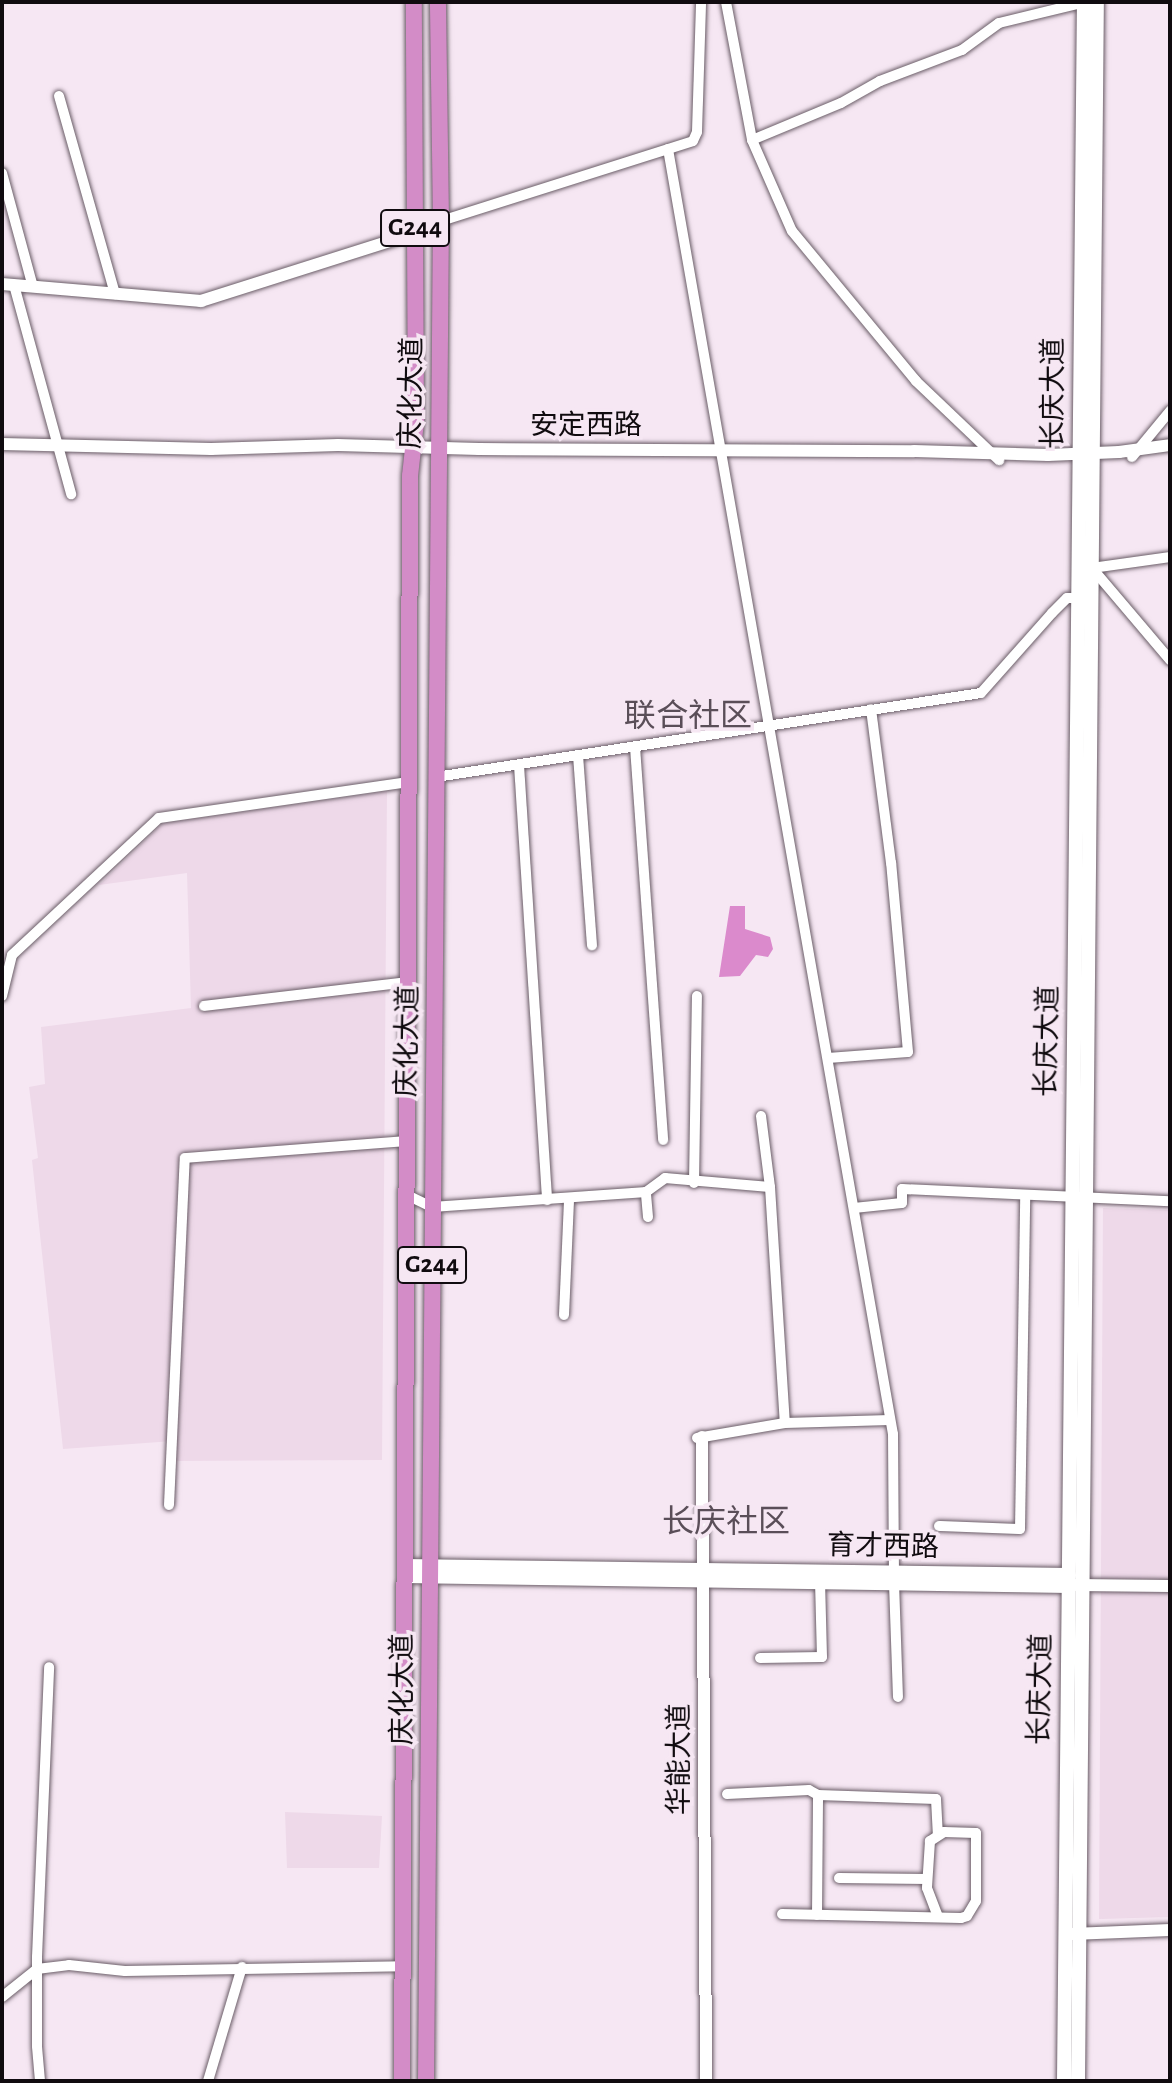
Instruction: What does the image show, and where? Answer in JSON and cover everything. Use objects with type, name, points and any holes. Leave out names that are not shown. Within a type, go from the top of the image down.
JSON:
[{"type":"highway","name":"庆化大道","points":[[402,2081],[414,2]]},
{"type":"highway","name":"庆化大道","points":[[426,2081],[441,221],[438,2]]},
{"type":"main road","name":"长庆大道","points":[[1064,2081],[1072,1931],[1076,1581],[1078,598],[1086,457],[1097,2]]},
{"type":"main road","name":"长庆大道","points":[[1079,1198],[1092,568],[1086,457],[1080,3]]},
{"type":"main road","name":"育才西路","points":[[404,1571],[1076,1581]]},
{"type":"main road","name":"育才西路","points":[[700,1576],[820,1582],[894,1578]]},
{"type":"main road","name":"长庆大道","points":[[1072,1931],[1078,2081]]},
{"type":"street","points":[[441,221],[693,141],[697,132],[701,2]]},
{"type":"street","points":[[726,2],[752,140],[792,231],[916,381],[996,456]]},
{"type":"street","points":[[752,140],[841,103],[880,81],[962,50],[999,23],[1080,3]]},
{"type":"street","points":[[59,96],[115,294]]},
{"type":"street","points":[[668,149],[724,453],[890,1420],[898,1697]]},
{"type":"street","points":[[2,173],[33,287]]},
{"type":"street","points":[[71,494],[60,448],[8,285],[201,301],[415,233]]},
{"type":"street","points":[[1135,453],[1170,411]]},
{"type":"street","name":"安定西路","points":[[2,444],[60,448]]},
{"type":"street","name":"安定西路","points":[[1135,453],[1170,445]]},
{"type":"street","name":"安定西路","points":[[2,450],[1086,457],[1170,452]]},
{"type":"street","points":[[1092,568],[1170,557]]},
{"type":"street","points":[[1092,568],[1170,660]]},
{"type":"street","points":[[436,777],[981,693],[1067,598],[1078,598]]},
{"type":"street","points":[[828,1058],[908,1052],[891,863],[871,709]]},
{"type":"street","points":[[635,747],[663,1140]]},
{"type":"street","points":[[578,755],[592,945]]},
{"type":"street","points":[[519,765],[547,1200]]},
{"type":"street","points":[[2,996],[12,955],[159,818],[410,782]]},
{"type":"street","points":[[2,953],[10,962]]},
{"type":"street","points":[[204,1006],[408,982]]},
{"type":"street","points":[[694,1183],[697,996]]},
{"type":"street","points":[[761,1116],[770,1187],[785,1423]]},
{"type":"street","points":[[169,1505],[185,1158],[408,1141]]},
{"type":"street","points":[[407,1195],[432,1207],[646,1192],[665,1178],[686,1177],[694,1183],[770,1187]]},
{"type":"street","points":[[854,1208],[902,1203],[902,1189],[1170,1201]]},
{"type":"street","points":[[646,1192],[648,1217]]},
{"type":"street","points":[[939,1526],[1020,1529],[1025,1196]]},
{"type":"street","points":[[564,1315],[569,1199]]},
{"type":"street","points":[[700,1437],[785,1423],[890,1420]]},
{"type":"street","name":"华能大道","points":[[700,1437],[703,2081]]},
{"type":"street","name":"育才西路","points":[[1076,1581],[1170,1579]]},
{"type":"street","name":"育才西路","points":[[1076,1581],[1170,1586]]},
{"type":"street","points":[[760,1658],[822,1657],[820,1582]]},
{"type":"street","points":[[40,2081],[37,1969],[49,1667]]},
{"type":"street","points":[[727,1794],[809,1790],[818,1795],[936,1799],[938,1833],[928,1846],[927,1879],[930,1904],[938,1917]]},
{"type":"street","points":[[817,1915],[818,1795]]},
{"type":"street","points":[[782,1914],[961,1918],[974,1907],[976,1833],[938,1833]]},
{"type":"street","points":[[839,1878],[927,1879]]},
{"type":"street","points":[[1072,1931],[1170,1927]]},
{"type":"street","points":[[2,1997],[37,1969],[69,1965],[125,1971],[403,1966]]},
{"type":"street","points":[[208,2081],[242,1967]]},
{"type":"shaded area","points":[[387,791],[382,1460],[172,1461],[173,1441],[63,1449],[32,1160],[38,1158],[29,1087],[45,1084],[41,1027],[191,1008],[187,873],[99,885],[163,823]]},
{"type":"shaded area","points":[[730,906],[745,906],[745,929],[770,937],[773,949],[768,957],[756,955],[740,976],[719,977]]},
{"type":"shaded area","points":[[1103,1208],[1170,1210],[1170,1917],[1099,1919]]},
{"type":"shaded area","points":[[285,1812],[382,1816],[379,1868],[287,1868]]},
{"type":"district","name":"联合社区","points":[[688,716]]},
{"type":"district","name":"长庆社区","points":[[726,1522]]}]
